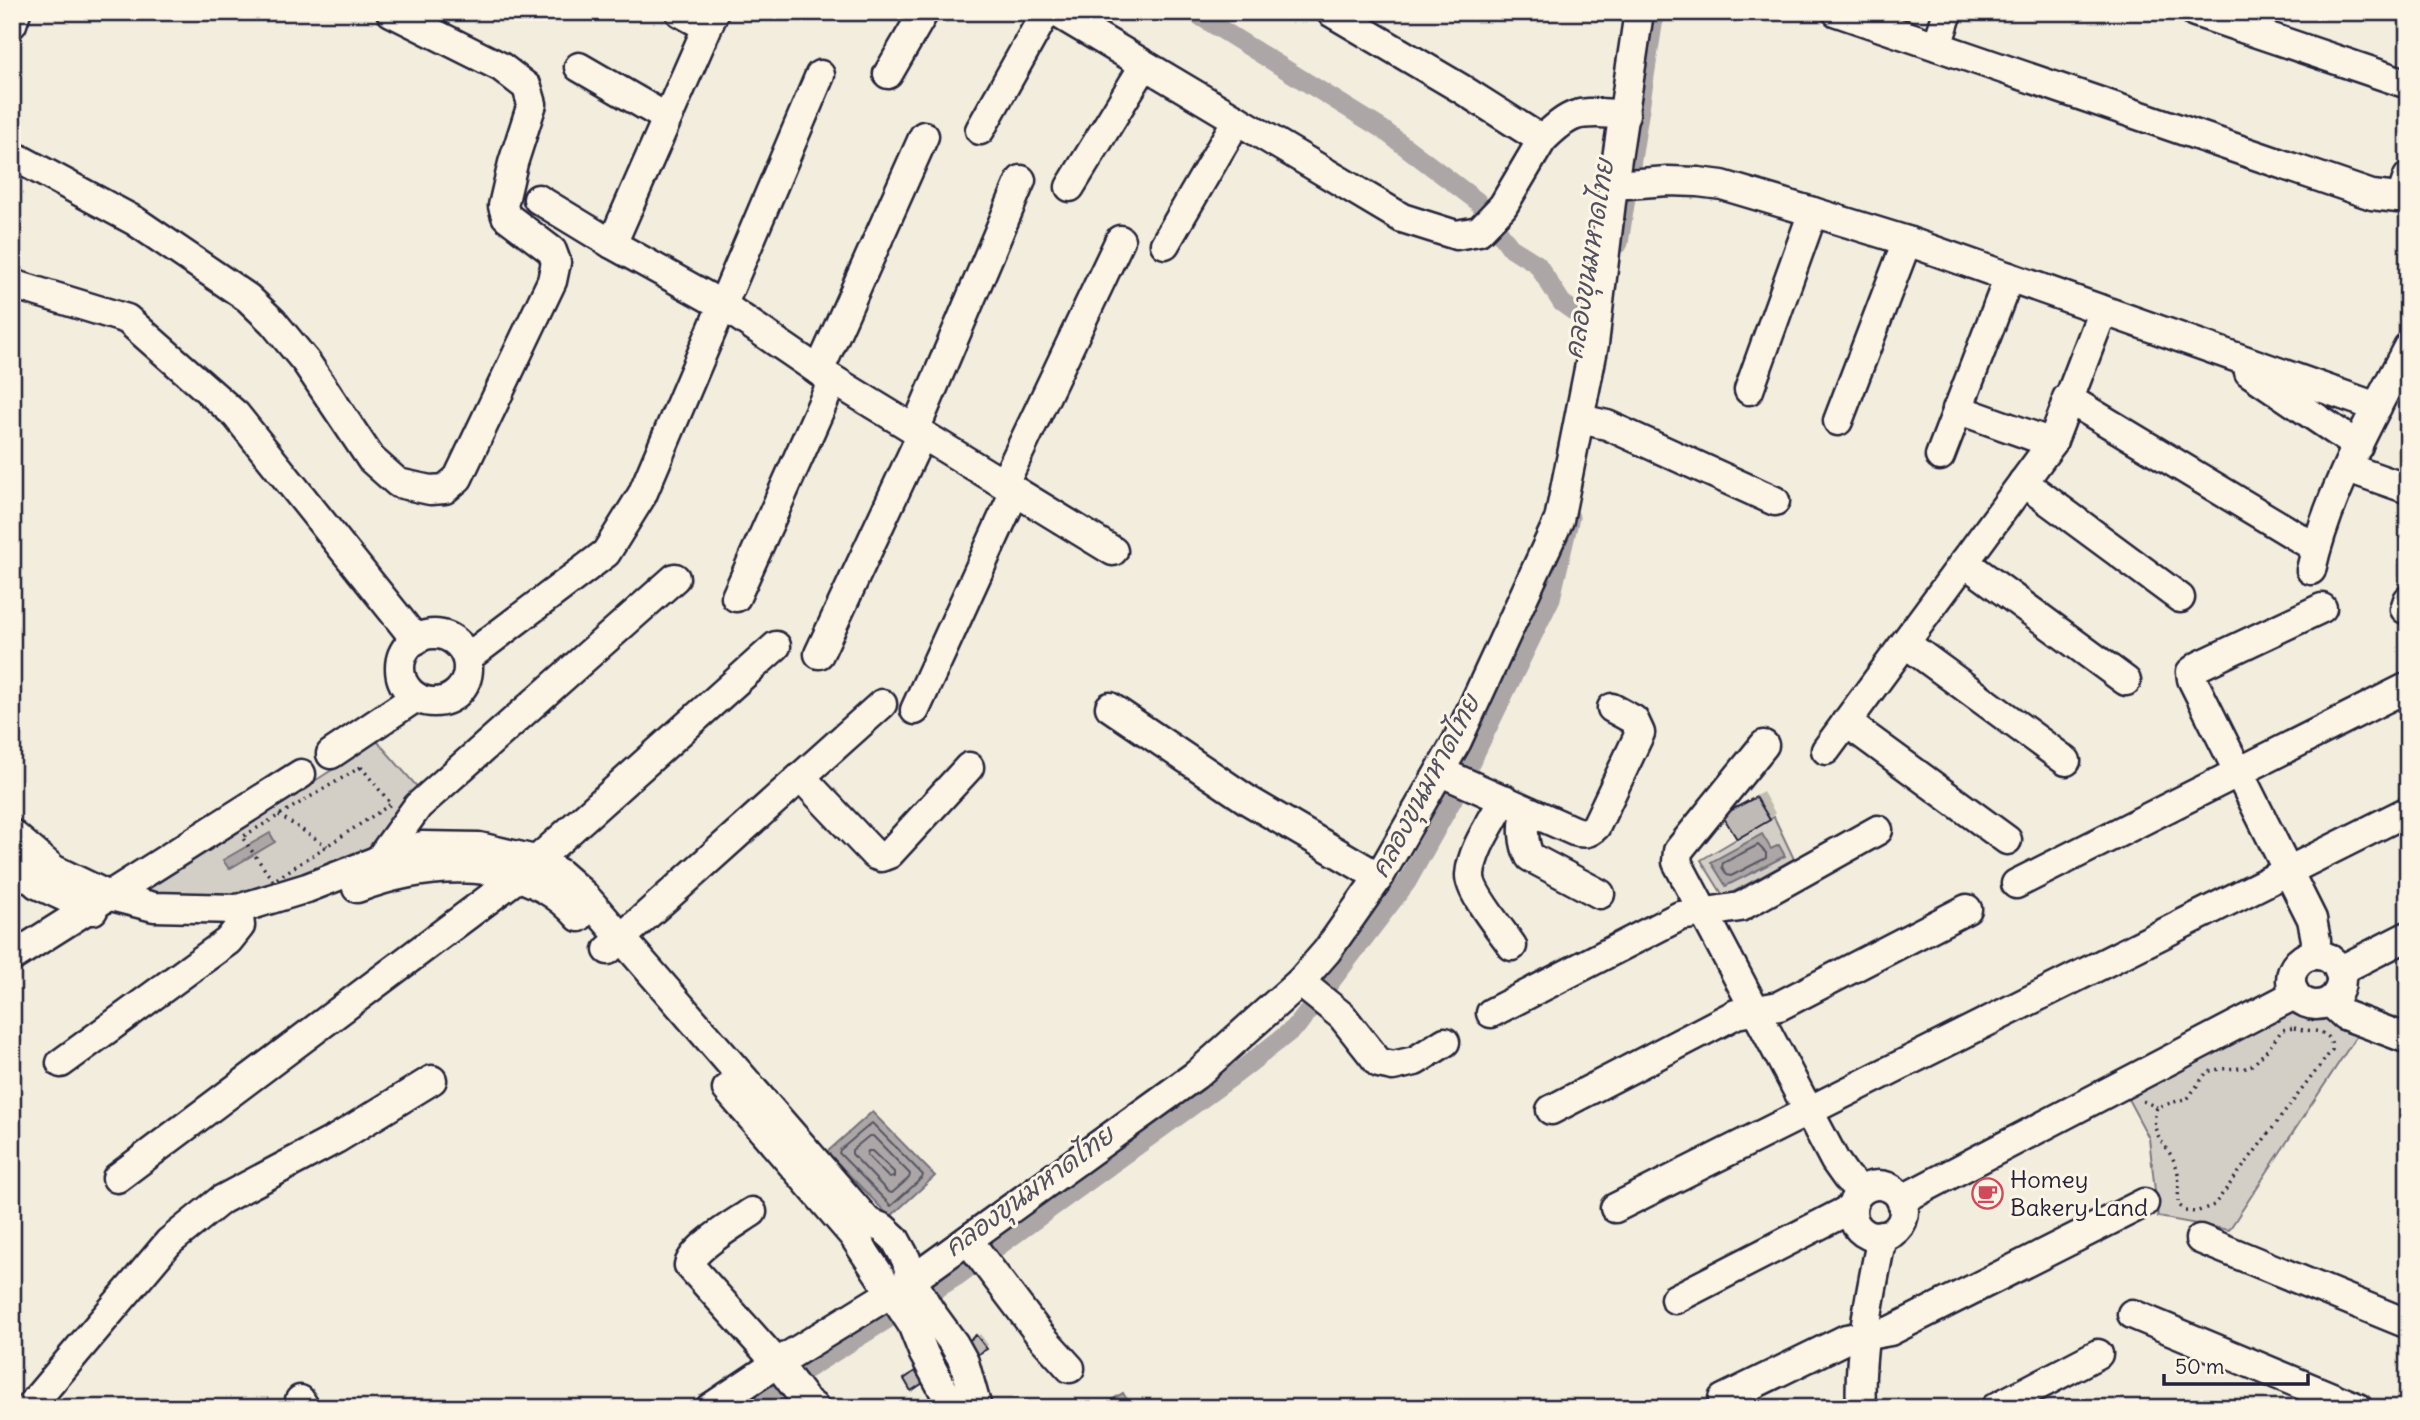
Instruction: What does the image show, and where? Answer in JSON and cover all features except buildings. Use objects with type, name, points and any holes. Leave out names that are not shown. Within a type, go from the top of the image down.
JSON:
[{"type":"street","points":[[12,24],[16,12]]},
{"type":"street","points":[[12,155],[135,221],[248,298],[273,322],[306,362],[371,459],[398,483],[430,491],[445,489],[458,478],[552,281],[556,262],[552,251],[506,216],[503,206],[513,163],[532,104],[527,87],[501,67],[391,12]]},
{"type":"street","points":[[612,244],[710,20],[680,12]]},
{"type":"street","points":[[888,74],[924,12]]},
{"type":"street","points":[[980,130],[1046,12]]},
{"type":"street","points":[[1056,12],[1402,218],[1456,235],[1479,232],[1503,206],[1542,140],[1562,120],[1573,115],[1625,114]]},
{"type":"street","points":[[1331,12],[1542,140]]},
{"type":"street","points":[[710,1408],[782,1369],[902,1286],[973,1246],[1196,1075],[1305,986],[1448,774],[1457,741],[1559,520],[1591,421],[1594,344],[1619,184],[1625,114],[1639,12]]},
{"type":"street","points":[[1837,12],[2372,195],[2398,198],[2408,177]]},
{"type":"street","points":[[1937,46],[1948,12]]},
{"type":"street","points":[[2196,12],[2408,84]]},
{"type":"street","points":[[1070,187],[1144,66]]},
{"type":"street","points":[[579,67],[667,118]]},
{"type":"street","points":[[467,658],[606,553],[642,495],[820,75]]},
{"type":"street","points":[[1165,244],[1237,120]]},
{"type":"street","points":[[736,597],[924,136]]},
{"type":"street","points":[[819,654],[918,432],[1021,180]]},
{"type":"street","points":[[1619,184],[1673,181],[1722,186],[1813,212],[1907,241],[2377,407]]},
{"type":"street","points":[[538,199],[612,244],[724,306],[826,375],[1113,551]]},
{"type":"street","points":[[1748,390],[1813,212]]},
{"type":"street","points":[[915,710],[1009,487],[1120,240]]},
{"type":"street","points":[[1838,421],[1907,241]]},
{"type":"street","points":[[1940,456],[2009,277]]},
{"type":"street","points":[[12,284],[127,318],[236,415],[416,640]]},
{"type":"street","points":[[1826,750],[2052,443],[2067,398],[2103,310]]},
{"type":"street","points":[[2067,398],[2313,559],[2353,457],[2377,407],[2400,379],[2408,347]]},
{"type":"street","points":[[2218,351],[2353,457],[2408,489]]},
{"type":"street","points":[[1957,409],[2052,443]]},
{"type":"street","points":[[1591,421],[1775,501]]},
{"type":"street","points":[[2023,482],[2180,598]]},
{"type":"street","points":[[1964,562],[2126,681]]},
{"type":"street","points":[[381,869],[418,806],[676,578]]},
{"type":"street","points":[[2315,955],[2316,940],[2312,919],[2192,679],[2191,672],[2322,608]]},
{"type":"street","points":[[430,635],[442,635],[461,648],[467,658],[466,681],[450,698],[428,702],[416,697],[403,683],[400,673],[403,652],[416,640],[430,635]]},
{"type":"street","points":[[1905,643],[2066,761]]},
{"type":"street","points":[[117,1178],[527,868],[776,646]]},
{"type":"street","points":[[2016,884],[2408,687]]},
{"type":"street","points":[[331,754],[416,697]]},
{"type":"street","points":[[614,944],[882,704]]},
{"type":"street","points":[[1110,707],[1249,801],[1379,877]]},
{"type":"street","points":[[1448,774],[1581,833],[1589,832],[1596,826],[1640,733],[1634,720],[1612,708]]},
{"type":"street","points":[[1846,722],[2007,840]]},
{"type":"street","points":[[1675,1299],[1856,1199],[1877,1185],[1894,1190],[1901,1200],[1904,1213],[1902,1221],[1890,1234],[1865,1234],[1858,1228],[1854,1221],[1856,1199],[1847,1178],[1835,1161],[1677,862],[1678,851],[1764,745]]},
{"type":"street","points":[[801,777],[875,855],[881,857],[889,854],[969,767]]},
{"type":"street","points":[[12,957],[301,774]]},
{"type":"street","points":[[1507,801],[1524,820],[1526,852],[1530,857],[1600,894]]},
{"type":"street","points":[[1507,801],[1477,850],[1470,877],[1477,894],[1512,946]]},
{"type":"street","points":[[1615,1208],[2408,811]]},
{"type":"street","points":[[1491,1013],[1679,916],[1740,907],[1878,830]]},
{"type":"street","points":[[12,834],[53,869],[97,901]]},
{"type":"street","points":[[12,862],[37,884],[97,901],[239,917],[307,888],[381,869],[422,846],[479,848],[527,868],[559,873],[584,895],[614,944],[861,1229],[902,1286],[921,1318],[924,1354],[959,1403]]},
{"type":"street","points":[[1551,1111],[1736,1014],[1779,1006],[1967,909]]},
{"type":"street","points":[[61,1063],[228,941],[239,917]]},
{"type":"street","points":[[2339,971],[2408,936]]},
{"type":"street","points":[[2315,955],[2331,960],[2339,971],[2342,982],[2330,1002],[2314,1006],[2306,1004],[2294,995],[2291,976],[2294,968],[2306,957],[2315,955]]},
{"type":"street","points":[[1305,986],[1342,1016],[1379,1063],[1393,1066],[1415,1061],[1445,1042]]},
{"type":"street","points":[[1901,1200],[2294,995]]},
{"type":"street","points":[[2330,1002],[2344,1015],[2408,1040]]},
{"type":"street","points":[[29,1408],[169,1242],[221,1200],[336,1139],[432,1080]]},
{"type":"street","points":[[1723,1399],[1846,1339],[1889,1331],[2144,1203]]},
{"type":"street","points":[[752,1212],[701,1249],[689,1265],[811,1404]]},
{"type":"street","points":[[1861,1408],[1860,1389],[1871,1290],[1882,1236]]},
{"type":"street","points":[[2200,1239],[2408,1324]]},
{"type":"street","points":[[973,1246],[1040,1335],[1070,1368]]},
{"type":"street","points":[[2132,1314],[2358,1408]]},
{"type":"street","points":[[1995,1408],[2098,1354]]},
{"type":"path","points":[[360,766],[391,804],[273,881],[242,837],[279,815],[360,766]]},
{"type":"path","points":[[279,815],[327,846]]},
{"type":"path","points":[[2294,1028],[2321,1031],[2328,1035],[2332,1050],[2320,1068],[2214,1205],[2196,1212],[2185,1211],[2178,1204],[2178,1187],[2176,1166],[2159,1140],[2153,1120],[2157,1107],[2188,1098],[2207,1072],[2246,1068],[2269,1048],[2281,1030],[2294,1028]]},
{"type":"shaded area","points":[[377,741],[427,798],[379,860],[283,895],[107,895],[310,784]]},
{"type":"shaded area","points":[[1774,817],[1794,859],[1724,897],[1701,860]]},
{"type":"shaded area","points":[[2299,1000],[2314,1006],[2322,1005],[2365,1023],[2229,1230],[2158,1217],[2149,1138],[2121,1086]]},
{"type":"water","points":[[270,833],[275,842],[229,869],[223,860]]},
{"type":"water","points":[[1762,834],[1771,849],[1779,845],[1785,856],[1726,886],[1711,862]]},
{"type":"water","points":[[872,1112],[935,1176],[890,1217],[827,1152]]},
{"type":"water","points":[[1123,1393],[1132,1408],[1099,1408]]},
{"type":"waterway","points":[[1193,12],[1382,129],[1477,201],[1510,247],[1537,264],[1562,303],[1603,332]]},
{"type":"waterway","name":"คลองขุนมหาดไทย","points":[[1619,243],[1655,12]]},
{"type":"waterway","name":"คลองขุนมหาดไทย","points":[[744,1408],[956,1277],[1236,1074],[1297,1026],[1407,882],[1452,801],[1551,598],[1570,517]]},
{"type":"place","name":"Homey Bakery Land","points":[[1987,1194]]}]
